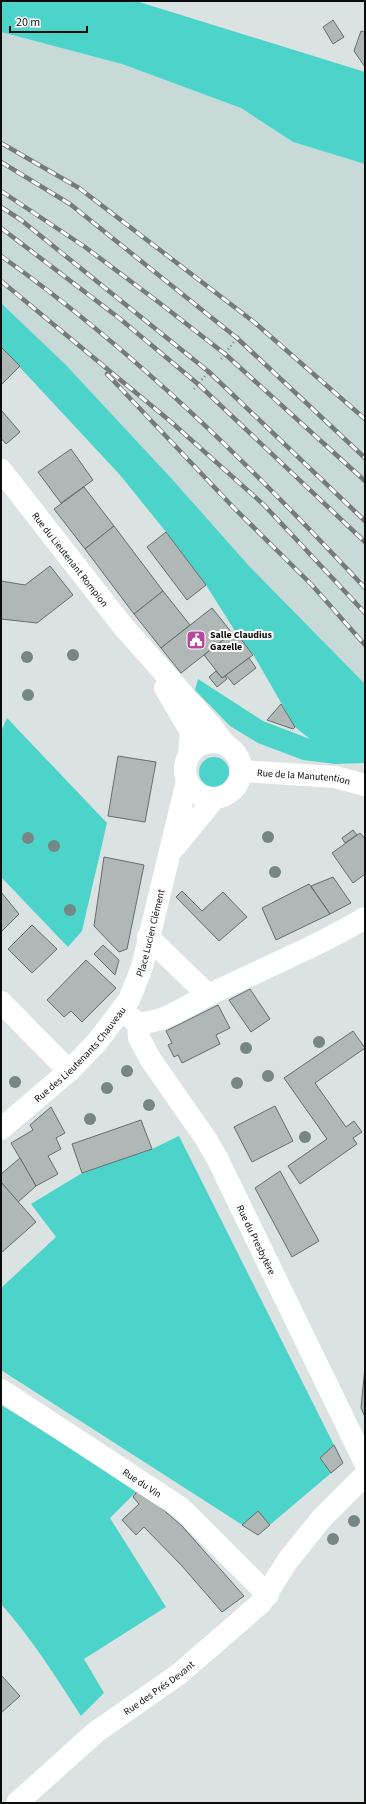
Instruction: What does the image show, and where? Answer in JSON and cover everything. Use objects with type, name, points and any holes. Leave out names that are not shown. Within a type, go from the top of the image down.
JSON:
[{"type":"street","name":"Rue du Lieutenant Rompion","points":[[3,476],[141,648],[211,726],[225,744]]},
{"type":"street","name":"Rue du Lieutenant Rompion","points":[[141,648],[191,732],[189,755]]},
{"type":"street","points":[[189,755],[201,744],[217,742],[225,744],[238,755],[242,771]]},
{"type":"street","name":"Place Lucien Clément","points":[[130,1017],[135,988],[142,967],[148,937],[187,781],[185,763],[189,755]]},
{"type":"street","name":"Place Lucien Clément","points":[[170,852],[214,799],[230,793],[236,787],[242,771]]},
{"type":"street","name":"Rue de la Manutention","points":[[242,771],[335,778],[365,785]]},
{"type":"street","points":[[187,781],[191,788],[198,794],[206,798],[214,799]]},
{"type":"street","name":"Rue des Lieutenants Chauveau","points":[[1,1130],[68,1071],[98,1042],[130,1017],[153,1023],[163,1019],[208,995],[299,954],[365,918]]},
{"type":"street","points":[[148,937],[208,995]]},
{"type":"street","points":[[1,1002],[68,1071]]},
{"type":"street","name":"Rue du Presbytère","points":[[130,1017],[151,1060],[206,1139],[217,1158],[365,1463]]},
{"type":"street","name":"Rue du Vin","points":[[1,1390],[181,1508],[268,1595]]},
{"type":"street","name":"Rue des Prés Devant","points":[[17,1803],[96,1732],[179,1674],[261,1603],[268,1595],[288,1560],[322,1518],[365,1475]]},
{"type":"path","points":[[221,359],[239,335]]},
{"type":"path","points":[[194,389],[210,370]]},
{"type":"shaded area","points":[[1,1],[136,1],[365,72],[365,164],[293,142],[241,108],[122,64],[1,32]]},
{"type":"shaded area","points":[[1,32],[122,64],[241,108],[293,142],[365,164],[365,684],[250,567],[171,478],[65,364],[1,303]]},
{"type":"shaded area","points":[[1,303],[65,364],[171,478],[250,567],[365,684],[365,763],[336,764],[303,760],[258,743],[230,726],[195,690],[198,679],[263,721],[310,739],[295,727],[253,654],[235,631],[206,585],[166,532],[120,475],[1,347]]},
{"type":"shaded area","points":[[7,718],[107,823],[82,931],[68,947],[1,877],[1,731]]},
{"type":"shaded area","points":[[214,757],[224,762],[229,772],[224,782],[214,787],[204,782],[199,772],[204,762]]},
{"type":"shaded area","points":[[179,1136],[343,1463],[258,1535],[1,1370],[1,1288],[56,1237],[31,1204],[82,1173],[152,1149]]},
{"type":"shaded area","points":[[1,1405],[138,1490],[110,1518],[166,1607],[84,1659],[104,1693],[81,1716],[33,1645],[1,1604]]},
{"type":"building","points":[[333,20],[344,37],[333,44],[323,27]]},
{"type":"building","points":[[361,31],[365,32],[365,67],[354,51]]},
{"type":"building","points":[[1,347],[20,366],[1,385]]},
{"type":"building","points":[[1,410],[20,432],[6,444],[1,438]]},
{"type":"building","points":[[71,449],[93,480],[61,503],[38,472]]},
{"type":"building","points":[[84,487],[114,526],[85,549],[54,509]]},
{"type":"building","points":[[114,526],[163,591],[134,614],[85,549]]},
{"type":"building","points":[[166,532],[206,585],[187,600],[147,547]]},
{"type":"building","points":[[50,566],[73,595],[37,623],[1,619],[1,581],[25,585]]},
{"type":"building","points":[[163,591],[190,625],[161,648],[134,614]]},
{"type":"building","name":"Salle Claudius Gazelle","points":[[212,608],[232,633],[181,673],[161,648]]},
{"type":"building","points":[[235,631],[253,655],[222,678],[204,655]]},
{"type":"building","points":[[249,658],[256,668],[234,685],[226,675]]},
{"type":"building","points":[[216,671],[222,678],[225,676],[227,679],[217,687],[209,677]]},
{"type":"building","points":[[281,704],[295,727],[293,729],[267,720]]},
{"type":"building","points":[[118,756],[156,762],[145,822],[108,816]]},
{"type":"building","points":[[353,830],[357,835],[345,843],[342,838]]},
{"type":"building","points":[[360,833],[365,839],[365,874],[353,883],[332,853]]},
{"type":"building","points":[[104,857],[144,865],[127,949],[119,952],[94,926]]},
{"type":"building","points":[[333,877],[351,903],[330,914],[311,886]]},
{"type":"building","points":[[309,884],[330,914],[276,940],[262,908]]},
{"type":"building","points":[[182,891],[202,911],[223,892],[247,917],[219,941],[176,897]]},
{"type":"building","points":[[1,892],[19,914],[1,932]]},
{"type":"building","points":[[32,925],[57,949],[32,973],[8,949]]},
{"type":"building","points":[[103,945],[119,960],[115,975],[94,954]]},
{"type":"building","points":[[86,960],[116,988],[82,1022],[71,1011],[64,1017],[47,1000]]},
{"type":"building","points":[[250,989],[270,1019],[251,1032],[229,1000]]},
{"type":"building","points":[[218,1005],[230,1028],[216,1035],[220,1044],[182,1063],[178,1055],[174,1057],[168,1045],[172,1043],[166,1031]]},
{"type":"building","points":[[353,1031],[365,1048],[315,1083],[346,1127],[354,1121],[362,1132],[353,1138],[357,1144],[300,1184],[288,1166],[327,1139],[284,1078]]},
{"type":"building","points":[[275,1106],[293,1141],[252,1162],[234,1127]]},
{"type":"building","points":[[51,1107],[65,1133],[56,1138],[61,1149],[48,1156],[58,1174],[36,1186],[11,1143],[33,1130],[30,1125]]},
{"type":"building","points":[[141,1120],[152,1149],[82,1173],[72,1144]]},
{"type":"building","points":[[20,1158],[36,1186],[18,1202],[1,1182],[1,1174]]},
{"type":"building","points":[[280,1171],[319,1241],[292,1257],[255,1188]]},
{"type":"building","points":[[1,1182],[36,1222],[1,1253]]},
{"type":"building","points":[[365,1367],[365,1417],[361,1408]]},
{"type":"building","points":[[334,1445],[343,1463],[331,1473],[320,1458]]},
{"type":"building","points":[[138,1490],[182,1526],[244,1596],[222,1612],[182,1566],[144,1527],[136,1535],[122,1520],[139,1504],[133,1497]]},
{"type":"building","points":[[258,1511],[270,1525],[258,1535],[242,1525]]},
{"type":"building","points":[[1,1675],[20,1696],[1,1713]]},
{"type":"railway","points":[[1,143],[79,188],[254,322],[365,419]]},
{"type":"railway","points":[[1,162],[70,204],[237,338],[365,458]]},
{"type":"railway","points":[[1,191],[85,247],[225,354],[365,481]]},
{"type":"railway","points":[[1,207],[21,220],[209,372],[365,521]]},
{"type":"railway","points":[[1,228],[119,318],[198,384],[365,542]]},
{"type":"railway","points":[[1,256],[99,331],[146,371],[236,455],[365,588]]},
{"type":"railway","points":[[1,281],[170,421],[264,505],[365,613]]},
{"type":"railway","points":[[107,374],[234,508],[311,584],[365,645]]},
{"type":"place","name":"Salle Claudius Gazelle","points":[[196,640]]}]
